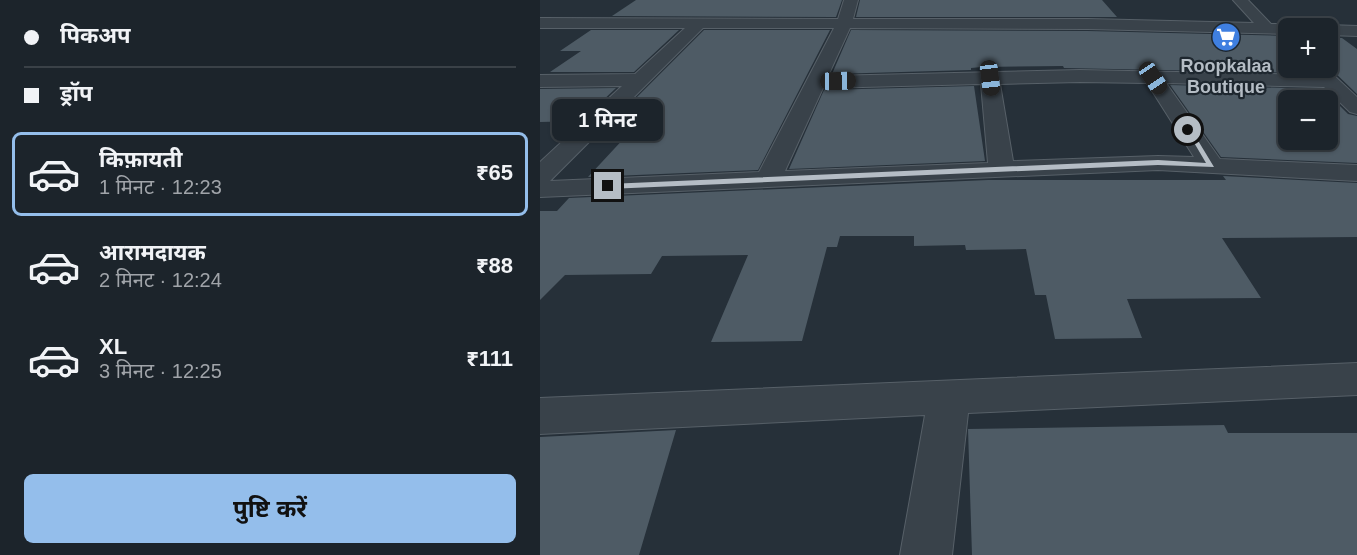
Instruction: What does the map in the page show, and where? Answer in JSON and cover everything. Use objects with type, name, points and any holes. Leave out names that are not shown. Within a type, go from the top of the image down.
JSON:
[{"type":"street","points":[[768,180],[844,24],[851,0]]},
{"type":"street","points":[[1240,0],[1278,29]]},
{"type":"street","points":[[540,23],[1088,24],[1278,31]]},
{"type":"street","points":[[540,176],[698,24]]},
{"type":"street","points":[[1338,30],[1357,31]]},
{"type":"street","points":[[816,82],[1278,75]]},
{"type":"street","points":[[990,78],[1001,169]]},
{"type":"street","points":[[1153,78],[1212,165]]},
{"type":"street","points":[[1326,78],[1357,108]]},
{"type":"street","points":[[540,81],[639,80]]},
{"type":"street","points":[[540,189],[1158,163],[1357,173]]},
{"type":"street","points":[[540,416],[1357,379]]},
{"type":"street","points":[[926,555],[949,396]]},
{"type":"building","points":[[636,0],[842,0],[836,17],[612,16]]},
{"type":"building","points":[[860,0],[1102,0],[1117,17],[856,17]]},
{"type":"building","points":[[591,30],[679,30],[634,72],[550,72],[581,51],[560,51]]},
{"type":"building","points":[[704,30],[830,30],[758,170],[588,177],[641,120],[613,121]]},
{"type":"building","points":[[851,30],[1088,31],[1278,36],[1278,72],[1064,68],[1063,66],[982,67],[971,68],[971,70],[832,74]]},
{"type":"building","points":[[1338,38],[1357,49],[1357,94],[1338,76]]},
{"type":"building","points":[[1170,85],[1323,89],[1278,90],[1278,150],[1338,150],[1338,104],[1348,114],[1357,116],[1357,163],[1221,157]]},
{"type":"building","points":[[974,86],[985,161],[789,169],[824,90]]},
{"type":"building","points":[[616,88],[581,121],[540,122],[540,89]]},
{"type":"building","points":[[1223,176],[1357,183],[1357,237],[1222,238],[1261,298],[1127,299],[1142,338],[1055,339],[1046,295],[1035,295],[1026,249],[966,250],[965,245],[914,246],[914,236],[840,236],[837,247],[827,247],[802,341],[711,342],[748,255],[662,256],[651,274],[565,275],[540,300],[540,211],[557,211],[569,198],[988,180],[1226,180]]},
{"type":"building","points":[[1224,425],[1228,433],[1357,433],[1357,555],[972,555],[968,429]]},
{"type":"building","points":[[676,430],[639,555],[540,555],[540,437]]},
{"type":"place","name":"Roopkalaa Boutique","points":[[1226,37]]},
{"type":"route","points":[[608,186],[1158,163],[1212,165],[1188,130]]}]
